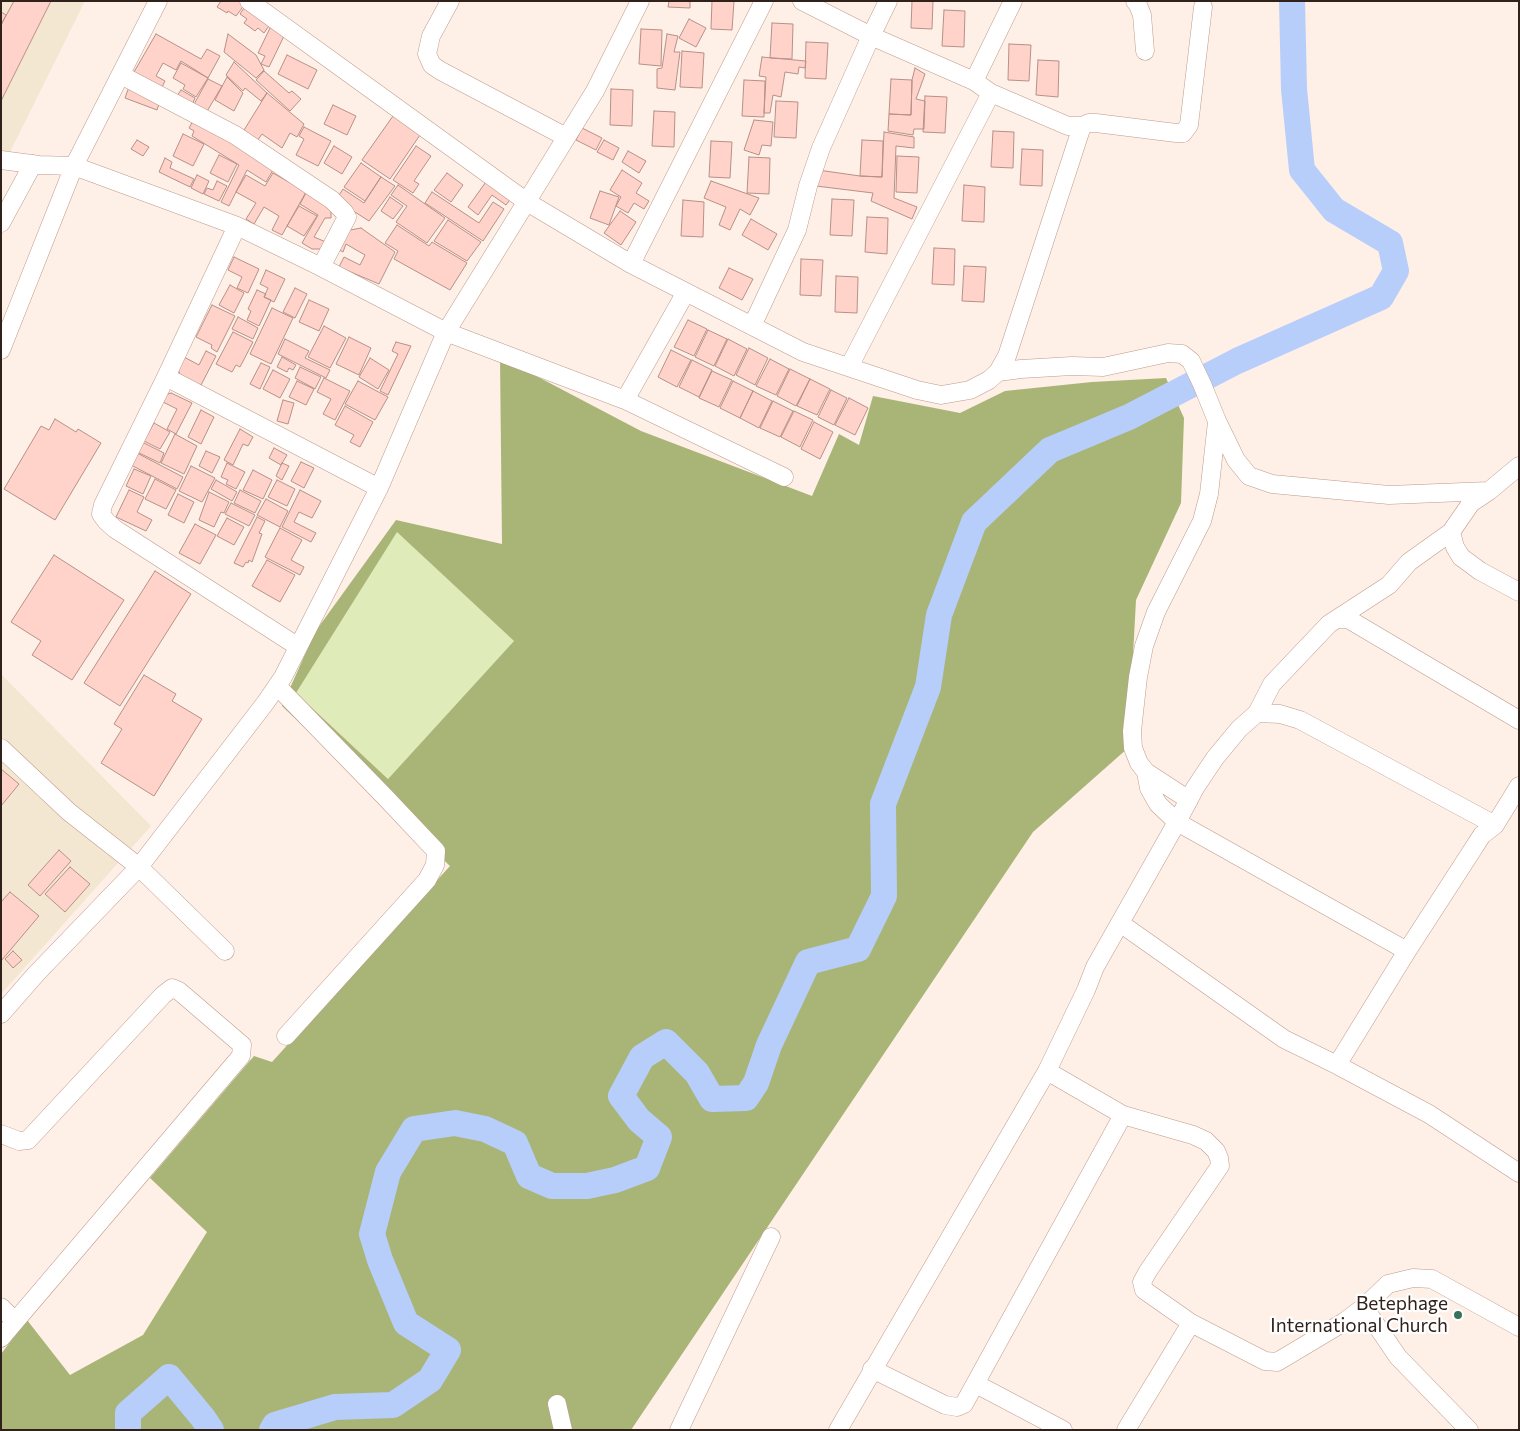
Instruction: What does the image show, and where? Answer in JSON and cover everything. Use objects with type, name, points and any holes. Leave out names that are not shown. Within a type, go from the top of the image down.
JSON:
[{"type":"street","points":[[1,350],[74,166],[158,1]]},
{"type":"street","points":[[249,1],[527,202],[631,264],[803,352],[917,390],[941,395],[970,390],[989,380],[998,372],[1007,356],[1082,126]]},
{"type":"street","points":[[450,1],[431,36],[427,54],[432,65],[566,138]]},
{"type":"street","points":[[1,1014],[36,974],[139,867],[283,677],[297,646],[379,488],[446,332],[594,91],[640,1]]},
{"type":"street","points":[[631,264],[764,1]]},
{"type":"street","points":[[802,1],[871,36],[974,81],[991,93],[1068,126],[1096,123],[1183,133],[1189,125],[1203,7]]},
{"type":"street","points":[[752,326],[797,230],[808,186],[821,148],[888,1]]},
{"type":"street","points":[[974,81],[1013,1]]},
{"type":"street","points":[[1135,1],[1142,15],[1145,51]]},
{"type":"street","points":[[121,75],[235,135],[294,173],[338,206],[347,217],[321,267]]},
{"type":"street","points":[[849,367],[991,93]]},
{"type":"street","points":[[1,160],[74,166],[237,226],[446,332],[625,400],[784,477]]},
{"type":"street","points":[[1,223],[33,164]]},
{"type":"street","points":[[237,226],[103,505],[101,514],[106,522],[115,529],[297,646]]},
{"type":"street","points":[[625,400],[686,292]]},
{"type":"street","points":[[998,372],[1072,366],[1103,367],[1168,353],[1182,354],[1191,361],[1236,460],[1249,476],[1272,484],[1389,495],[1489,491]]},
{"type":"street","points":[[166,377],[379,488]]},
{"type":"street","points":[[1190,800],[1146,772],[1139,763],[1133,748],[1132,731],[1138,677],[1144,646],[1156,612],[1202,521],[1209,494],[1217,421]]},
{"type":"street","points":[[838,1430],[1047,1071],[1095,967],[1195,788],[1215,758],[1239,729],[1257,713],[1272,684],[1329,624],[1390,585],[1409,562],[1451,532],[1471,503],[1519,466]]},
{"type":"street","points":[[1451,532],[1455,547],[1462,557],[1480,572],[1519,592]]},
{"type":"street","points":[[1339,619],[1348,619],[1519,720]]},
{"type":"street","points":[[277,686],[436,851],[435,865],[427,880],[286,1036]]},
{"type":"street","points":[[1257,713],[1280,714],[1300,720],[1495,825]]},
{"type":"street","points":[[1,748],[69,812],[139,867],[225,951]]},
{"type":"street","points":[[1146,772],[1149,788],[1158,804],[1177,822],[1407,951]]},
{"type":"street","points":[[1337,1065],[1407,951],[1482,835],[1495,825],[1519,786]]},
{"type":"street","points":[[1120,923],[1284,1039],[1429,1114],[1519,1173]]},
{"type":"street","points":[[1,1134],[19,1141],[28,1140],[163,995],[172,988],[179,991],[242,1045],[241,1056],[1,1338]]},
{"type":"street","points":[[1047,1071],[1123,1115],[1193,1135],[1206,1141],[1216,1150],[1220,1166],[1142,1282],[1144,1290],[1191,1323],[1265,1362],[1277,1362],[1344,1322],[1364,1307],[1388,1284],[1413,1278],[1432,1279],[1519,1327]]},
{"type":"street","points":[[872,1369],[945,1405],[957,1407],[964,1404],[1123,1115]]},
{"type":"street","points":[[679,1430],[771,1237]]},
{"type":"street","points":[[1,1307],[15,1321]]},
{"type":"street","points":[[1364,1307],[1398,1358],[1469,1430]]},
{"type":"street","points":[[1126,1430],[1191,1323]]},
{"type":"street","points":[[976,1384],[1063,1430]]},
{"type":"street","points":[[557,1404],[563,1430]]},
{"type":"shaded area","points":[[1,1],[85,1],[1,170]]},
{"type":"shaded area","points":[[1,674],[151,826],[1,994]]},
{"type":"green space","points":[[500,357],[641,431],[812,496],[839,434],[859,445],[873,396],[960,413],[1005,391],[1092,382],[1166,378],[1184,418],[1181,503],[1136,600],[1128,748],[1033,832],[631,1430],[1,1430],[1,1354],[27,1320],[70,1375],[143,1335],[207,1232],[150,1178],[254,1056],[272,1062],[450,866],[282,706],[315,632],[396,520],[502,544]],"holes":[[[397,532],[514,641],[388,779],[296,693]]]},
{"type":"green space","points":[[397,531],[514,641],[388,779],[296,693]]},
{"type":"building","points":[[14,1],[51,1],[1,101],[1,25]]},
{"type":"building","points":[[221,1],[240,1],[245,4],[236,16],[217,7]]},
{"type":"building","points":[[669,1],[690,1],[690,8],[668,7]]},
{"type":"building","points":[[712,1],[734,1],[732,30],[711,29]]},
{"type":"building","points":[[912,1],[933,1],[932,29],[911,28]]},
{"type":"building","points":[[246,5],[271,23],[264,33],[258,28],[255,31],[244,23],[247,19],[240,14]]},
{"type":"building","points":[[944,10],[965,11],[964,47],[942,46]]},
{"type":"building","points":[[1,12],[6,15],[1,25]]},
{"type":"building","points":[[689,19],[706,28],[696,47],[679,38]]},
{"type":"building","points":[[772,23],[793,24],[792,59],[770,58]]},
{"type":"building","points":[[272,24],[285,34],[269,67],[261,64],[265,56],[258,53]]},
{"type":"building","points":[[641,29],[662,30],[661,66],[639,64]]},
{"type":"building","points":[[156,34],[201,59],[207,49],[220,56],[208,78],[181,61],[176,70],[163,63],[156,76],[165,81],[162,87],[134,72]]},
{"type":"building","points":[[228,34],[256,55],[264,70],[256,78],[224,52]]},
{"type":"building","points":[[667,34],[678,36],[674,52],[680,52],[675,90],[657,88],[657,69],[662,68]]},
{"type":"building","points":[[806,42],[828,43],[826,79],[805,78]]},
{"type":"building","points":[[1009,44],[1031,45],[1029,81],[1008,80]]},
{"type":"building","points":[[682,51],[704,53],[702,88],[680,87]]},
{"type":"building","points":[[287,55],[317,70],[308,89],[278,74]]},
{"type":"building","points":[[762,57],[806,61],[805,68],[799,67],[798,74],[785,72],[781,97],[773,95],[770,113],[764,113],[766,77],[759,76]]},
{"type":"building","points":[[1038,60],[1059,61],[1058,97],[1036,95]]},
{"type":"building","points":[[234,62],[267,93],[261,101],[245,88],[243,91],[226,75]]},
{"type":"building","points":[[181,63],[208,78],[196,97],[183,89],[185,85],[173,78]]},
{"type":"building","points":[[915,68],[925,74],[916,99],[925,101],[924,129],[914,129],[913,135],[888,131],[889,114],[911,115],[912,80]]},
{"type":"building","points":[[264,71],[289,93],[292,91],[301,99],[290,111],[256,80]]},
{"type":"building","points":[[227,77],[243,93],[234,111],[215,100]]},
{"type":"building","points":[[208,79],[222,86],[206,113],[193,106]]},
{"type":"building","points":[[891,79],[912,80],[911,115],[889,114]]},
{"type":"building","points":[[744,80],[765,81],[764,117],[742,116]]},
{"type":"building","points":[[129,87],[161,98],[157,110],[125,98]]},
{"type":"building","points":[[611,89],[633,90],[632,126],[610,125]]},
{"type":"building","points":[[181,90],[195,98],[192,105],[177,96]]},
{"type":"building","points":[[267,93],[304,124],[297,137],[290,133],[282,148],[262,134],[255,144],[241,135]]},
{"type":"building","points":[[925,96],[947,97],[945,133],[923,132]]},
{"type":"building","points":[[776,101],[798,102],[796,138],[774,137]]},
{"type":"building","points":[[333,105],[356,116],[347,135],[324,124]]},
{"type":"building","points":[[654,111],[675,112],[674,147],[652,146]]},
{"type":"building","points":[[393,116],[420,135],[390,179],[362,160]]},
{"type":"building","points":[[754,120],[773,122],[771,146],[762,145],[759,155],[744,150]]},
{"type":"building","points":[[193,121],[237,146],[273,170],[266,182],[247,170],[229,206],[221,202],[239,165],[192,136],[194,131],[189,128]]},
{"type":"building","points":[[304,127],[331,141],[318,166],[296,155],[304,139],[299,136]]},
{"type":"building","points":[[582,128],[602,138],[596,150],[576,140]]},
{"type":"building","points":[[993,131],[1014,132],[1013,168],[991,167]]},
{"type":"building","points":[[884,132],[914,137],[914,148],[896,146],[894,198],[917,207],[912,219],[871,201],[873,193],[816,186],[818,170],[882,177]]},
{"type":"building","points":[[183,134],[204,144],[193,166],[173,156]]},
{"type":"building","points":[[137,140],[149,147],[143,156],[131,149]]},
{"type":"building","points":[[604,140],[619,148],[613,160],[597,152]]},
{"type":"building","points":[[862,140],[883,141],[882,177],[860,176]]},
{"type":"building","points":[[711,141],[732,142],[730,178],[709,177]]},
{"type":"building","points":[[334,146],[352,157],[342,174],[324,163]]},
{"type":"building","points":[[416,146],[431,156],[414,181],[419,184],[413,193],[393,180]]},
{"type":"building","points":[[1022,149],[1043,150],[1042,186],[1020,185]]},
{"type":"building","points":[[628,151],[646,161],[639,173],[622,162]]},
{"type":"building","points":[[219,155],[237,164],[228,182],[210,173]]},
{"type":"building","points":[[897,156],[919,157],[917,193],[896,192]]},
{"type":"building","points":[[749,157],[770,158],[769,194],[747,193]]},
{"type":"building","points":[[165,158],[172,162],[170,168],[194,179],[190,187],[159,172]]},
{"type":"building","points":[[361,163],[381,177],[365,201],[344,187]]},
{"type":"building","points":[[622,170],[642,183],[636,193],[649,201],[644,209],[634,203],[628,213],[616,206],[621,197],[610,190]]},
{"type":"building","points":[[273,173],[306,192],[282,235],[272,230],[279,216],[264,207],[254,224],[246,219],[256,203],[236,192],[246,175],[265,186]]},
{"type":"building","points":[[447,173],[463,185],[451,202],[434,190]]},
{"type":"building","points":[[197,175],[209,181],[203,194],[191,188]]},
{"type":"building","points":[[381,177],[395,186],[369,221],[336,200],[343,189],[364,203]]},
{"type":"building","points":[[488,179],[512,197],[506,205],[492,195],[478,215],[468,207]]},
{"type":"building","points":[[217,181],[227,186],[219,201],[204,194],[207,188],[213,190]]},
{"type":"building","points":[[711,181],[759,198],[750,215],[740,209],[730,230],[719,225],[726,207],[704,198]]},
{"type":"building","points":[[398,185],[445,218],[427,243],[396,222],[407,206],[391,195]]},
{"type":"building","points":[[964,185],[985,187],[984,222],[962,221]]},
{"type":"building","points":[[600,191],[619,197],[609,225],[590,218]]},
{"type":"building","points":[[432,192],[479,223],[493,202],[504,209],[483,241],[425,203]]},
{"type":"building","points":[[306,193],[331,209],[331,218],[325,218],[314,237],[326,242],[321,249],[312,249],[302,243],[318,215],[300,204]]},
{"type":"building","points":[[390,197],[403,206],[393,219],[381,211]]},
{"type":"building","points":[[832,199],[854,200],[852,236],[830,235]]},
{"type":"building","points":[[683,200],[704,202],[703,237],[681,236]]},
{"type":"building","points":[[299,206],[317,216],[304,236],[287,226]]},
{"type":"building","points":[[620,211],[636,222],[621,245],[604,233]]},
{"type":"building","points":[[867,217],[888,218],[887,254],[865,252]]},
{"type":"building","points":[[751,219],[777,234],[768,250],[742,235]]},
{"type":"building","points":[[448,220],[481,242],[467,261],[434,241]]},
{"type":"building","points":[[397,225],[429,246],[432,242],[467,263],[450,290],[394,259],[398,251],[385,243]]},
{"type":"building","points":[[361,228],[395,252],[379,284],[339,267],[344,257],[360,265],[365,255],[346,244],[343,252],[336,248],[345,231]]},
{"type":"building","points":[[934,248],[955,249],[954,285],[932,284]]},
{"type":"building","points":[[234,257],[259,269],[248,293],[237,288],[242,277],[228,270]]},
{"type":"building","points":[[801,259],[823,260],[821,296],[800,295]]},
{"type":"building","points":[[964,266],[986,267],[984,302],[962,301]]},
{"type":"building","points":[[729,268],[753,279],[742,300],[719,288]]},
{"type":"building","points":[[266,270],[285,279],[274,302],[264,297],[268,288],[260,284]]},
{"type":"building","points":[[836,276],[858,277],[857,313],[835,312]]},
{"type":"building","points":[[230,285],[244,293],[234,313],[219,305]]},
{"type":"building","points":[[295,288],[307,294],[295,318],[283,312]]},
{"type":"building","points":[[257,290],[266,294],[264,297],[271,300],[259,326],[247,320],[251,311],[248,309]]},
{"type":"building","points":[[309,300],[329,309],[319,331],[299,322]]},
{"type":"building","points":[[212,305],[235,316],[217,352],[211,348],[212,345],[196,337]]},
{"type":"building","points":[[272,308],[293,318],[271,364],[250,354]]},
{"type":"building","points":[[238,317],[258,328],[253,339],[232,329]]},
{"type":"building","points":[[688,320],[707,329],[694,356],[674,347]]},
{"type":"building","points":[[324,326],[346,338],[330,368],[308,357]]},
{"type":"building","points":[[708,330],[727,339],[714,366],[695,357]]},
{"type":"building","points":[[233,332],[253,342],[240,367],[236,365],[232,372],[216,364]]},
{"type":"building","points":[[349,337],[371,348],[359,375],[336,364]]},
{"type":"building","points":[[285,339],[309,351],[305,358],[330,370],[326,378],[278,354]]},
{"type":"building","points":[[728,339],[747,349],[734,376],[715,366]]},
{"type":"building","points":[[396,342],[411,346],[388,395],[380,391],[398,354],[392,351]]},
{"type":"building","points":[[749,348],[768,358],[755,385],[736,375]]},
{"type":"building","points":[[671,350],[691,360],[677,387],[658,377]]},
{"type":"building","points":[[206,351],[216,356],[200,387],[181,378],[178,369],[184,357],[199,365]]},
{"type":"building","points":[[282,357],[296,365],[293,370],[289,368],[287,372],[277,367]]},
{"type":"building","points":[[370,358],[389,370],[378,389],[359,377]]},
{"type":"building","points":[[770,359],[789,369],[776,395],[756,386]]},
{"type":"building","points":[[692,360],[712,370],[699,397],[679,387]]},
{"type":"building","points":[[261,363],[270,367],[260,389],[250,384]]},
{"type":"building","points":[[300,367],[321,377],[315,389],[295,378]]},
{"type":"building","points":[[790,369],[810,379],[796,406],[777,396]]},
{"type":"building","points":[[273,370],[290,379],[280,398],[263,389]]},
{"type":"building","points":[[712,371],[732,380],[719,407],[699,398]]},
{"type":"building","points":[[324,378],[350,391],[335,420],[323,414],[331,399],[317,392]]},
{"type":"building","points":[[810,379],[830,389],[817,415],[797,406]]},
{"type":"building","points":[[297,381],[314,389],[306,405],[289,397]]},
{"type":"building","points":[[358,381],[388,397],[375,420],[345,404]]},
{"type":"building","points":[[733,381],[753,391],[740,418],[720,408]]},
{"type":"building","points":[[831,390],[847,398],[834,425],[818,417]]},
{"type":"building","points":[[753,391],[772,401],[759,428],[740,418]]},
{"type":"building","points":[[171,393],[192,403],[176,434],[167,429],[177,409],[163,402],[166,395]]},
{"type":"building","points":[[849,398],[868,408],[855,435],[835,425]]},
{"type":"building","points":[[283,400],[294,403],[288,424],[277,421]]},
{"type":"building","points":[[773,401],[793,411],[780,437],[760,428]]},
{"type":"building","points":[[345,406],[373,422],[360,447],[350,442],[354,435],[335,425]]},
{"type":"building","points":[[201,410],[214,417],[201,444],[188,437]]},
{"type":"building","points":[[794,411],[813,420],[800,447],[781,437]]},
{"type":"building","points":[[55,419],[76,432],[78,429],[101,443],[55,520],[4,489],[41,426],[49,430]]},
{"type":"building","points":[[814,422],[833,432],[820,459],[801,449]]},
{"type":"building","points":[[154,423],[170,432],[160,449],[144,441]]},
{"type":"building","points":[[240,429],[253,437],[248,446],[243,444],[233,465],[224,460]]},
{"type":"building","points":[[175,434],[197,446],[184,474],[161,463]]},
{"type":"building","points":[[142,442],[164,453],[160,463],[137,452]]},
{"type":"building","points":[[274,448],[287,455],[281,465],[269,458]]},
{"type":"building","points":[[206,451],[220,457],[212,473],[199,466]]},
{"type":"building","points":[[137,453],[183,477],[177,489],[131,465]]},
{"type":"building","points":[[301,462],[314,468],[304,488],[291,481]]},
{"type":"building","points":[[227,463],[245,472],[236,489],[226,484],[228,480],[221,477]]},
{"type":"building","points":[[282,463],[289,466],[282,480],[276,476]]},
{"type":"building","points":[[191,466],[215,478],[202,502],[179,491]]},
{"type":"building","points":[[134,469],[151,476],[143,494],[126,486]]},
{"type":"building","points":[[253,470],[272,480],[263,499],[243,490]]},
{"type":"building","points":[[155,479],[176,490],[166,509],[145,499]]},
{"type":"building","points":[[216,480],[237,492],[232,501],[211,489]]},
{"type":"building","points":[[277,480],[295,489],[287,506],[268,497]]},
{"type":"building","points":[[129,490],[144,497],[137,512],[152,520],[146,531],[116,517]]},
{"type":"building","points":[[240,490],[261,501],[255,513],[234,503]]},
{"type":"building","points":[[300,490],[321,501],[312,518],[299,512],[294,522],[316,533],[311,542],[282,527]]},
{"type":"building","points":[[209,492],[229,502],[224,513],[221,512],[214,527],[199,520]]},
{"type":"building","points":[[178,494],[194,502],[184,523],[168,515]]},
{"type":"building","points":[[266,499],[288,511],[280,527],[257,515]]},
{"type":"building","points":[[231,503],[255,515],[249,526],[225,514]]},
{"type":"building","points":[[257,517],[265,521],[259,533],[262,534],[252,562],[249,560],[243,567],[234,563]]},
{"type":"building","points":[[227,518],[244,527],[234,545],[217,536]]},
{"type":"building","points":[[195,524],[216,535],[200,564],[179,553]]},
{"type":"building","points":[[280,528],[302,540],[291,560],[304,567],[300,575],[265,557]]},
{"type":"building","points":[[54,555],[124,600],[72,680],[32,655],[41,641],[11,622]]},
{"type":"building","points":[[267,560],[295,575],[280,602],[252,586]]},
{"type":"building","points":[[155,571],[191,594],[120,706],[84,683]]},
{"type":"building","points":[[144,675],[176,694],[172,701],[202,719],[154,796],[101,763],[122,729],[114,724]]},
{"type":"building","points":[[1,769],[19,784],[1,806]]},
{"type":"building","points":[[59,850],[71,861],[40,896],[28,885]]},
{"type":"building","points":[[70,867],[90,884],[65,912],[45,894]]},
{"type":"building","points":[[10,892],[39,916],[1,961],[1,902]]},
{"type":"building","points":[[13,951],[22,960],[13,968],[5,959]]},
{"type":"waterway","points":[[272,1430],[275,1425],[335,1407],[393,1405],[430,1380],[448,1350],[406,1323],[380,1260],[372,1234],[388,1172],[414,1129],[455,1123],[485,1129],[515,1143],[529,1176],[552,1186],[587,1186],[615,1180],[647,1168],[659,1137],[639,1120],[621,1096],[642,1057],[666,1042],[697,1073],[712,1099],[746,1098],[756,1083],[769,1045],[808,962],[858,949],[884,896],[883,804],[928,687],[939,615],[974,522],[1050,450],[1129,417],[1237,361],[1381,297],[1396,271],[1390,243],[1334,210],[1302,170],[1294,89],[1292,1]]},
{"type":"waterway","points":[[128,1430],[128,1413],[169,1377],[211,1430]]},
{"type":"place","name":"Betephage International Church","points":[[1458,1315]]}]
